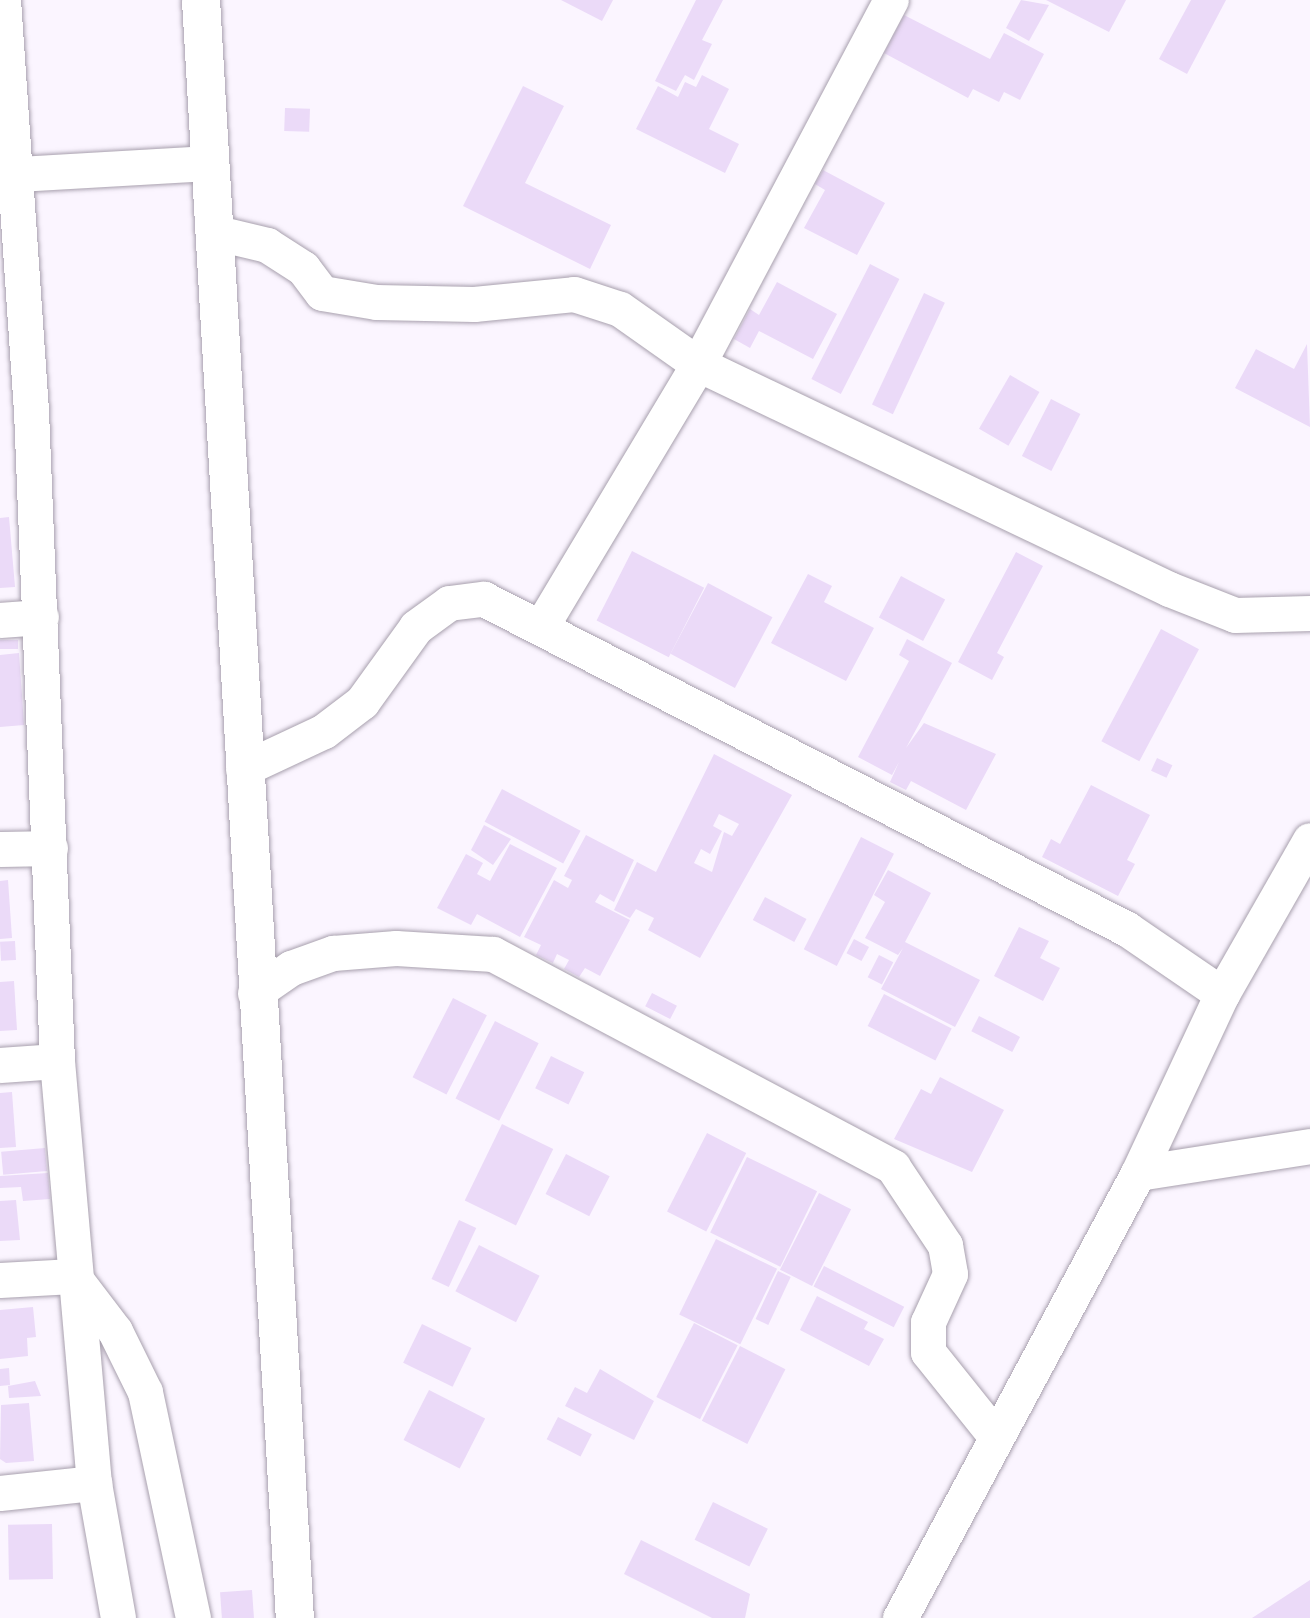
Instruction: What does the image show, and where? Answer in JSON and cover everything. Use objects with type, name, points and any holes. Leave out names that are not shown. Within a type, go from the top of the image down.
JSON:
[{"type":"main road","points":[[201,0],[256,993],[295,1618]]},
{"type":"street","points":[[3,0],[15,412],[41,617],[57,1061],[73,1276],[94,1483],[118,1618]]},
{"type":"street","points":[[542,625],[698,365],[891,0]]},
{"type":"street","points":[[8,175],[209,163]]},
{"type":"street","points":[[213,232],[267,245],[303,268],[321,293],[362,300],[474,304],[574,294],[620,309],[698,365],[1170,589],[1235,615],[1310,613]]},
{"type":"street","points":[[243,769],[324,731],[362,702],[416,627],[449,603],[484,599],[542,625],[1127,929],[1222,994]]},
{"type":"street","points":[[0,620],[41,617]]},
{"type":"street","points":[[900,1618],[993,1433],[1138,1173],[1222,994],[1310,840]]},
{"type":"street","points":[[0,849],[50,848]]},
{"type":"street","points":[[256,993],[291,968],[333,953],[396,948],[493,954],[893,1167],[945,1245],[950,1274],[928,1322],[928,1352],[993,1433]]},
{"type":"street","points":[[0,1065],[57,1061]]},
{"type":"street","points":[[1138,1173],[1310,1146]]},
{"type":"street","points":[[0,1280],[73,1276]]},
{"type":"street","points":[[73,1276],[115,1331],[145,1392],[193,1618]]},
{"type":"street","points":[[0,1493],[94,1483]]},
{"type":"building","points":[[561,0],[613,0],[602,21]]},
{"type":"building","points":[[696,0],[723,0],[702,40],[712,44],[694,80],[685,75],[676,91],[655,81]]},
{"type":"building","points":[[1021,0],[1049,5],[1029,41],[1006,28]]},
{"type":"building","points":[[1046,0],[1126,0],[1109,32]]},
{"type":"building","points":[[1191,0],[1226,0],[1187,74],[1159,59]]},
{"type":"building","points":[[904,15],[990,59],[1004,33],[1044,54],[1020,100],[1004,92],[999,102],[973,89],[968,98],[884,53]]},
{"type":"building","points":[[702,75],[729,89],[709,129],[739,144],[725,173],[636,129],[658,86],[678,97],[685,82],[696,87]]},
{"type":"building","points":[[523,86],[564,106],[525,183],[611,225],[590,269],[463,206]]},
{"type":"building","points":[[285,108],[310,109],[309,132],[284,131]]},
{"type":"building","points":[[823,170],[885,203],[857,255],[804,228],[825,190],[815,184]]},
{"type":"building","points":[[870,264],[899,279],[841,394],[811,379]]},
{"type":"building","points":[[777,282],[837,314],[813,359],[759,331],[750,348],[734,339],[750,309],[759,315]]},
{"type":"building","points":[[924,293],[945,303],[893,414],[872,404]]},
{"type":"building","points":[[1307,344],[1310,427],[1235,388],[1256,349],[1294,369]]},
{"type":"building","points":[[1010,375],[1039,392],[1008,446],[979,429]]},
{"type":"building","points":[[1051,399],[1080,414],[1051,471],[1022,456]]},
{"type":"building","points":[[9,517],[15,587],[0,588],[0,518]]},
{"type":"building","points":[[632,551],[704,588],[669,657],[597,620]]},
{"type":"building","points":[[1016,552],[1043,566],[997,653],[1004,657],[992,680],[958,662]]},
{"type":"building","points":[[808,574],[832,586],[824,602],[874,628],[846,681],[771,643]]},
{"type":"building","points":[[901,576],[945,599],[923,641],[879,617]]},
{"type":"building","points":[[708,583],[772,617],[735,688],[670,654]]},
{"type":"building","points":[[1161,629],[1199,649],[1139,761],[1101,741]]},
{"type":"building","points":[[907,639],[952,663],[906,748],[924,723],[996,754],[966,810],[911,781],[906,790],[890,782],[899,762],[892,775],[858,757],[909,661],[899,655]]},
{"type":"building","points":[[0,640],[18,640],[18,649],[0,649]]},
{"type":"building","points":[[19,653],[24,725],[0,727],[0,655]]},
{"type":"building","points":[[714,754],[792,795],[700,958],[648,930],[654,918],[636,909],[630,918],[614,910],[637,862],[656,872]],"holes":[[[719,814],[739,824],[732,836],[724,832],[712,872],[694,863],[701,849],[710,854],[722,831],[713,826]]]},
{"type":"building","points":[[1157,758],[1172,765],[1166,778],[1151,771]]},
{"type":"building","points":[[1091,785],[1150,815],[1127,860],[1135,864],[1118,896],[1042,857],[1051,839],[1060,844]]},
{"type":"building","points":[[502,789],[581,831],[563,863],[485,822]]},
{"type":"building","points":[[484,825],[511,839],[493,865],[471,850]]},
{"type":"building","points":[[586,835],[634,860],[614,902],[600,894],[595,902],[630,920],[600,976],[585,968],[579,977],[564,969],[569,960],[557,954],[553,963],[536,955],[541,945],[524,937],[554,880],[568,888],[572,880],[564,876]]},
{"type":"building","points":[[861,837],[894,854],[837,966],[804,949]]},
{"type":"building","points":[[510,844],[557,868],[520,937],[477,914],[471,925],[437,908],[466,854],[483,863],[477,874],[490,881]]},
{"type":"building","points":[[888,870],[931,893],[905,942],[980,980],[955,1027],[881,989],[903,948],[898,955],[865,938],[885,902],[874,895]]},
{"type":"building","points":[[8,880],[12,938],[0,939],[0,881]]},
{"type":"building","points":[[765,897],[806,919],[794,942],[753,920]]},
{"type":"building","points":[[1019,927],[1049,941],[1040,958],[1060,968],[1043,1001],[994,976]]},
{"type":"building","points":[[854,939],[869,947],[861,961],[846,953]]},
{"type":"building","points":[[15,941],[16,960],[1,961],[0,942]]},
{"type":"building","points":[[879,955],[893,962],[882,985],[868,977]]},
{"type":"building","points":[[14,981],[17,1030],[0,1031],[0,982]]},
{"type":"building","points":[[652,993],[677,1006],[670,1019],[645,1006]]},
{"type":"building","points":[[884,994],[952,1029],[935,1061],[868,1026]]},
{"type":"building","points":[[453,998],[487,1015],[446,1095],[413,1077]]},
{"type":"building","points":[[979,1016],[1020,1037],[1012,1052],[971,1031]]},
{"type":"building","points":[[495,1021],[539,1043],[499,1121],[456,1099]]},
{"type":"building","points":[[551,1056],[584,1072],[568,1105],[535,1088]]},
{"type":"building","points":[[940,1077],[1004,1110],[972,1172],[894,1139],[921,1089],[931,1094]]},
{"type":"building","points":[[12,1092],[16,1147],[0,1148],[0,1093]]},
{"type":"building","points":[[502,1124],[553,1149],[516,1225],[465,1200]]},
{"type":"building","points":[[707,1133],[746,1153],[706,1231],[667,1211]]},
{"type":"building","points":[[45,1148],[47,1171],[3,1175],[1,1152]]},
{"type":"building","points":[[566,1154],[610,1176],[589,1216],[546,1194]]},
{"type":"building","points":[[747,1157],[817,1191],[780,1267],[710,1232]]},
{"type":"building","points":[[48,1173],[50,1199],[23,1201],[21,1187],[0,1188],[0,1176]]},
{"type":"building","points":[[819,1193],[851,1209],[812,1286],[780,1270]]},
{"type":"building","points":[[16,1200],[20,1240],[0,1241],[0,1201]]},
{"type":"building","points":[[459,1220],[476,1228],[449,1287],[432,1279]]},
{"type":"building","points":[[716,1239],[777,1269],[740,1344],[679,1314]]},
{"type":"building","points":[[479,1245],[540,1276],[516,1322],[455,1291]]},
{"type":"building","points":[[824,1266],[904,1307],[894,1327],[814,1286]]},
{"type":"building","points":[[778,1271],[791,1277],[768,1325],[756,1319]]},
{"type":"building","points":[[817,1296],[868,1322],[864,1329],[884,1339],[869,1366],[800,1330]]},
{"type":"building","points":[[33,1307],[36,1337],[27,1338],[28,1356],[0,1359],[0,1310]]},
{"type":"building","points":[[694,1323],[738,1345],[700,1419],[656,1397]]},
{"type":"building","points":[[422,1324],[471,1348],[453,1387],[403,1363]]},
{"type":"building","points":[[740,1346],[785,1369],[747,1444],[702,1421]]},
{"type":"building","points":[[9,1368],[10,1385],[0,1386],[0,1369]]},
{"type":"building","points":[[600,1369],[654,1401],[634,1440],[565,1406],[575,1387],[587,1393]]},
{"type":"building","points":[[35,1381],[41,1396],[9,1398],[8,1386]]},
{"type":"building","points":[[429,1390],[485,1419],[460,1468],[404,1440]]},
{"type":"building","points":[[29,1403],[34,1461],[6,1463],[0,1459],[1,1405]]},
{"type":"building","points":[[558,1417],[592,1434],[581,1457],[547,1439]]},
{"type":"building","points":[[713,1502],[768,1529],[749,1566],[695,1540]]},
{"type":"building","points":[[52,1524],[53,1579],[9,1580],[8,1525]]},
{"type":"building","points":[[641,1540],[750,1594],[745,1618],[712,1618],[624,1574]]},
{"type":"building","points":[[1310,1580],[1310,1618],[1252,1618]]},
{"type":"building","points":[[252,1590],[254,1618],[222,1618],[220,1592]]}]
